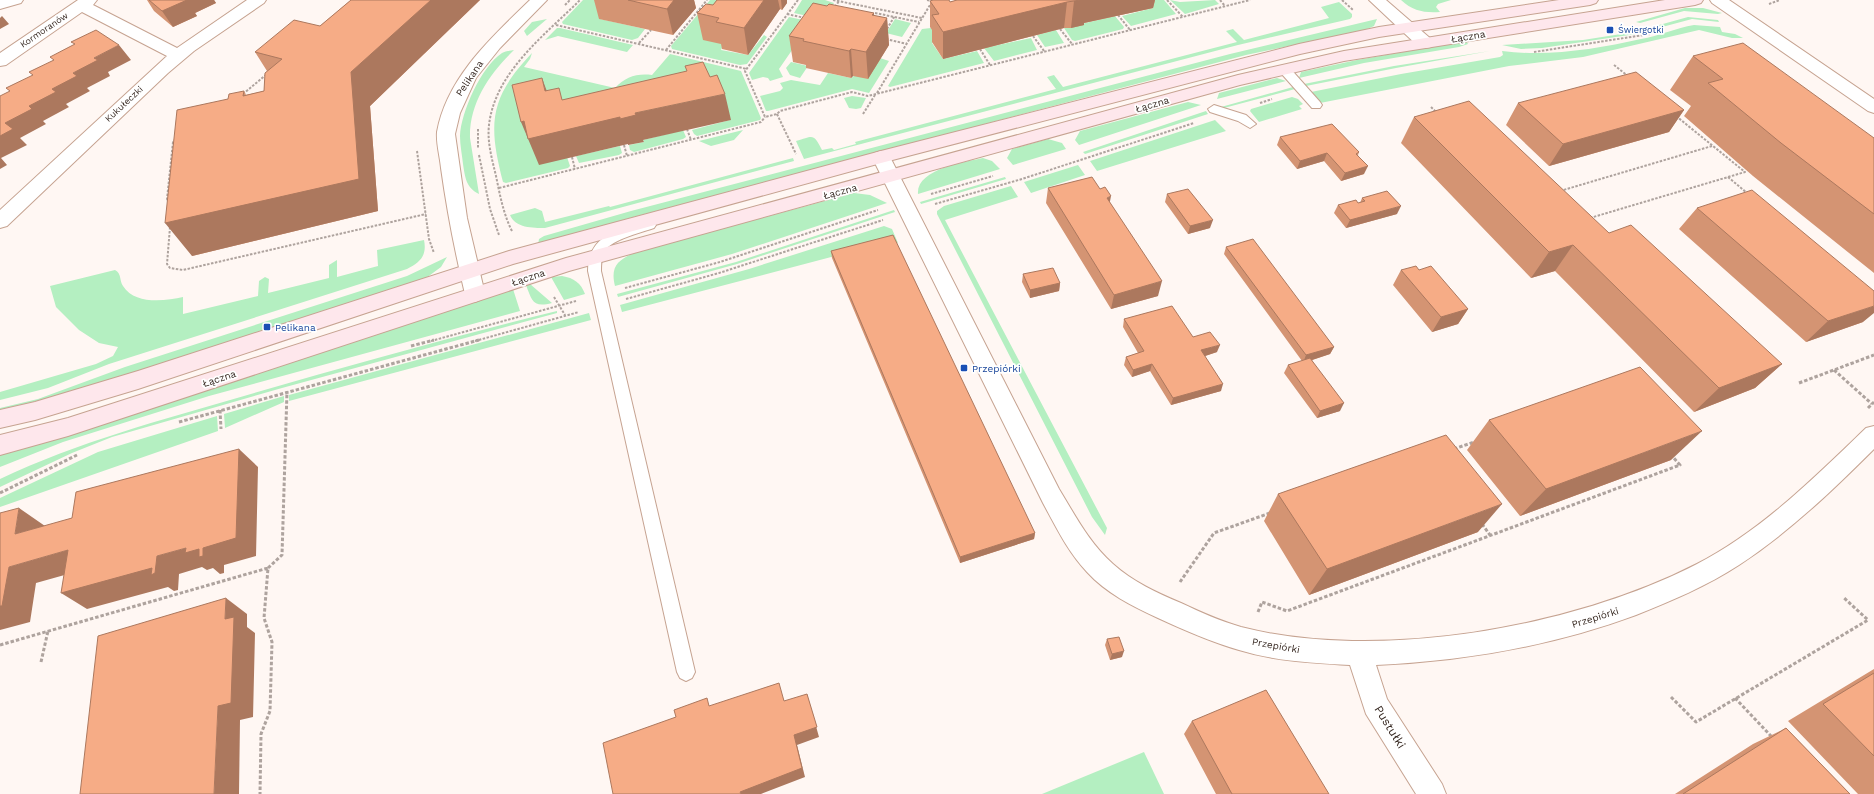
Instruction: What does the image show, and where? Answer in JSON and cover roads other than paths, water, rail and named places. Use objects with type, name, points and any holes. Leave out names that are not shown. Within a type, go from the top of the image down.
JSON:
[{"type":"street","points":[[0,4],[15,0]]},
{"type":"street","name":"Kukułeczki","points":[[0,221],[178,55],[258,0]]},
{"type":"street","name":"Pelikana","points":[[475,294],[457,218],[449,159],[446,134],[451,108],[463,85],[480,62],[538,0]]},
{"type":"street","points":[[1377,0],[1425,43]]},
{"type":"street","name":"Łączna","points":[[0,420],[41,410],[138,380],[523,254],[881,157],[1258,59],[1379,32],[1590,0]]},
{"type":"street","name":"Łączna","points":[[0,445],[68,427],[475,294],[595,257],[891,177],[1231,82],[1344,56],[1695,0]]},
{"type":"street","points":[[1718,0],[1874,107]]},
{"type":"street","points":[[85,2],[178,55]]},
{"type":"street","name":"Kormoranów","points":[[0,61],[85,2]]},
{"type":"street","name":"Przepiórki","points":[[881,157],[1051,496],[1077,541],[1097,566],[1118,584],[1183,617],[1248,641],[1287,648],[1360,654],[1448,647],[1519,636],[1605,615],[1660,594],[1707,571],[1766,532],[1791,512],[1874,434]]},
{"type":"street","name":"Pustułki","points":[[1360,654],[1375,706],[1432,794]]},
{"type":"lane","points":[[1284,69],[1316,105]]},
{"type":"lane","points":[[1214,109],[1242,118],[1250,124]]},
{"type":"lane","points":[[685,211],[613,238],[600,247],[593,264],[607,319],[686,672]]},
{"type":"place","name":"Świergotki","points":[[1610,30]]},
{"type":"place","name":"Pelikana","points":[[267,327]]},
{"type":"place","name":"Przepiórki","points":[[964,368]]}]
